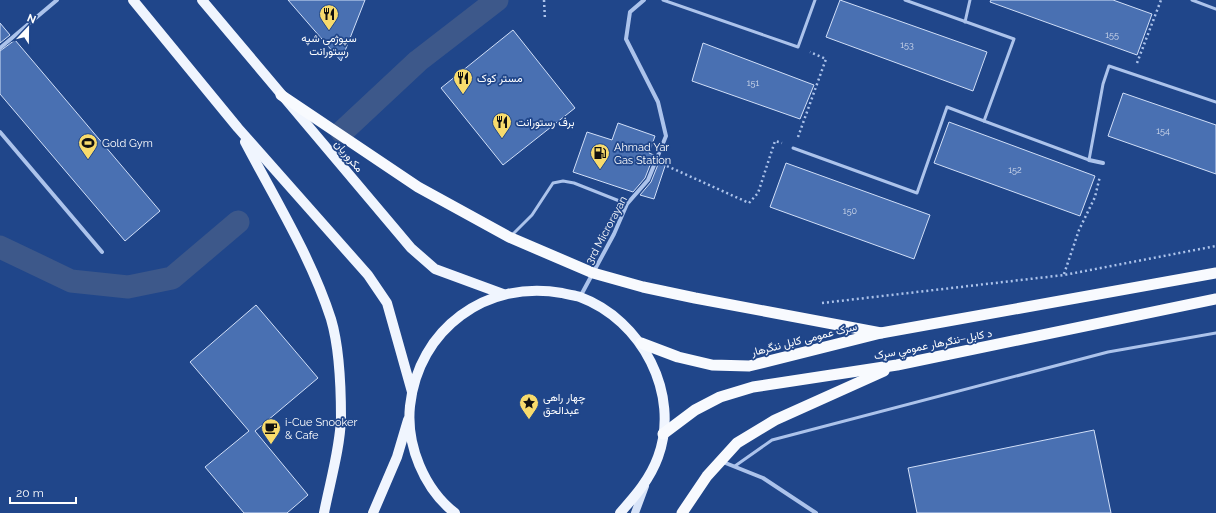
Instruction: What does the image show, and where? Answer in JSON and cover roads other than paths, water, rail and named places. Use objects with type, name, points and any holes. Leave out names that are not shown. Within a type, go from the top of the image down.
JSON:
[{"type":"highway","points":[[282,95],[418,187],[509,237],[593,273],[643,287],[695,298],[881,333]]},
{"type":"highway","name":"د کابل–ننګرهار عمومي سړک","points":[[881,333],[1216,273]]},
{"type":"highway","name":"د کابل–ننګرهار عمومي سړک","points":[[663,434],[695,410],[720,397],[753,387],[897,365],[1216,299]]},
{"type":"highway","name":"سرک عمومی کابل ننگرهار","points":[[641,343],[678,357],[712,365],[749,366],[881,333]]},
{"type":"highway","points":[[682,513],[707,476],[738,443],[775,420],[897,365]]},
{"type":"main road","points":[[133,0],[238,128],[368,275],[387,303],[412,392]]},
{"type":"main road","name":"مکروریان","points":[[202,0],[410,248],[435,269],[503,294]]},
{"type":"main road","points":[[238,128],[312,271],[331,320],[340,372],[341,419],[324,513]]},
{"type":"main road","points":[[373,513],[397,457],[409,414],[412,392],[423,359],[443,330],[471,308],[503,294],[542,290],[580,297],[614,316],[641,343],[656,371],[664,402],[663,434],[658,456],[635,513]]},
{"type":"main road","points":[[409,414],[413,448],[426,480],[447,507],[455,513]]},
{"type":"main road","points":[[620,513],[646,483]]},
{"type":"street","points":[[0,48],[57,0]]},
{"type":"street","name":"3rd Microrayan","points":[[580,297],[627,204],[648,180],[666,136],[658,102],[626,39],[630,12],[644,0]]},
{"type":"street","points":[[0,132],[102,252]]},
{"type":"street","points":[[1089,160],[1104,163]]},
{"type":"street","points":[[721,461],[763,478],[816,513]]},
{"type":"lane","points":[[663,0],[798,47],[815,0]]},
{"type":"lane","points":[[905,0],[1014,39],[984,120]]},
{"type":"lane","points":[[965,22],[970,0]]},
{"type":"lane","points":[[1192,0],[1216,9]]},
{"type":"lane","points":[[793,148],[917,193],[947,107],[1089,160],[1103,84],[1109,66],[1216,102]]},
{"type":"lane","points":[[509,237],[532,215],[553,183],[563,181],[574,183],[627,204]]},
{"type":"lane","points":[[735,466],[772,440],[1108,352],[1216,332]]},
{"type":"waterway","points":[[342,132],[418,61],[497,0]]},
{"type":"waterway","points":[[0,247],[71,281],[128,287],[172,278],[238,222]]},
{"type":"place","name":"سپوژمی شپه رستورانت","points":[[329,31]]},
{"type":"place","name":"مستر کوک","points":[[463,95]]},
{"type":"place","name":"برف رستورانت","points":[[502,139]]},
{"type":"place","name":"Gold Gym","points":[[88,160]]},
{"type":"place","name":"Ahmad Yar Gas Station","points":[[600,170]]},
{"type":"place","name":"چهار راهی عبدالحق","points":[[529,420]]},
{"type":"place","name":"i-Cue Snooker & Cafe","points":[[271,445]]}]
